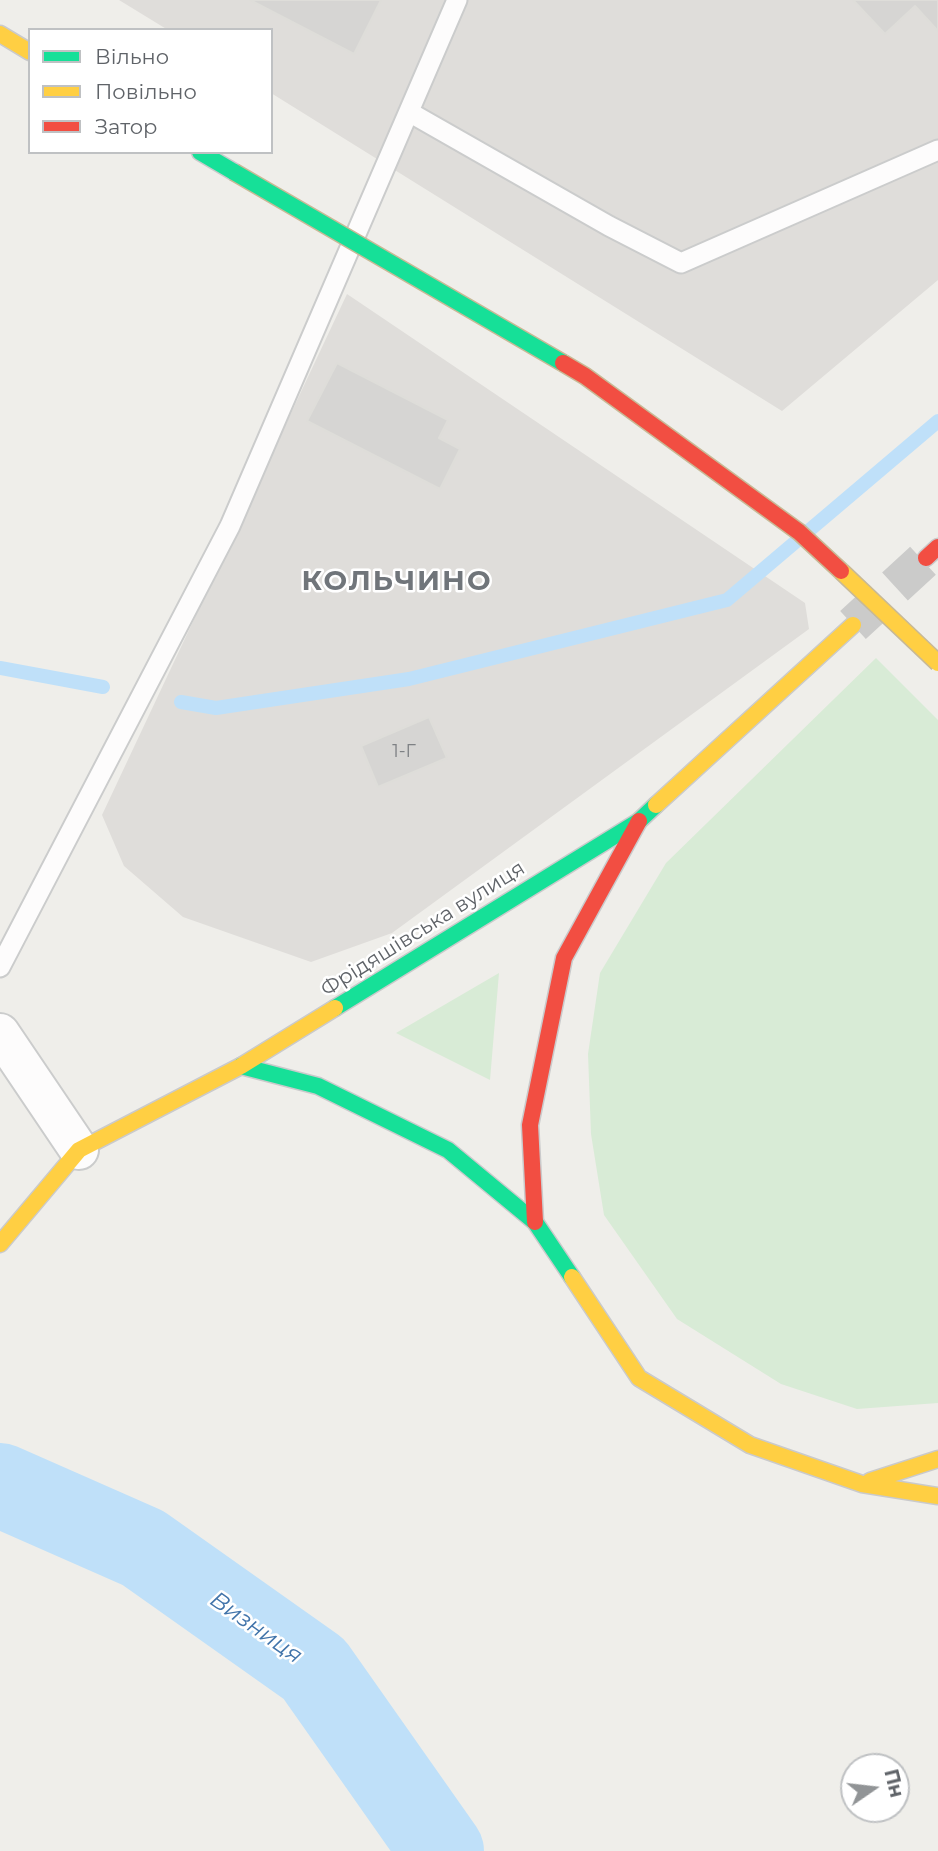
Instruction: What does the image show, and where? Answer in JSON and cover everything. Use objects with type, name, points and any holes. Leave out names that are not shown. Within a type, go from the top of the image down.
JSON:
[{"type":"main road","points":[[0,34],[28,51]]},
{"type":"main road","points":[[203,154],[585,376],[799,532],[938,663]]},
{"type":"main road","name":"Фрідяшівська вулиця","points":[[0,1244],[79,1150],[241,1066],[639,821],[853,625]]},
{"type":"main road","points":[[535,1222],[530,1125],[564,958],[639,821]]},
{"type":"main road","points":[[241,1066],[318,1086],[448,1150],[535,1222],[639,1378],[750,1445],[862,1484],[938,1496]]},
{"type":"main road","points":[[862,1484],[938,1459]]},
{"type":"street","points":[[0,1033],[79,1150]]},
{"type":"lane","points":[[0,967],[230,526],[457,0]]},
{"type":"lane","points":[[409,112],[609,226],[681,263],[938,150]]},
{"type":"shaded area","points":[[119,0],[938,0],[938,280],[782,411],[273,94],[273,28],[165,28]]},
{"type":"shaded area","points":[[347,294],[805,603],[809,629],[392,933],[311,962],[183,917],[124,866],[102,815]]},
{"type":"green space","points":[[876,658],[938,720],[938,1403],[857,1409],[781,1384],[677,1319],[604,1215],[591,1134],[588,1054],[600,973],[666,863]]},
{"type":"green space","points":[[499,973],[490,1080],[396,1033]]},
{"type":"building","points":[[250,0],[381,0],[354,54]]},
{"type":"building","points":[[853,0],[938,0],[938,31],[915,6],[885,34]]},
{"type":"building","points":[[337,363],[448,420],[439,438],[460,449],[440,489],[307,421]]},
{"type":"building","points":[[429,717],[447,758],[378,787],[361,746]]},
{"type":"waterway","points":[[181,702],[216,708],[409,679],[727,600],[938,421]]},
{"type":"waterway","points":[[0,668],[103,687]]},
{"type":"waterway","name":"Визниця","points":[[0,1485],[143,1548],[314,1669],[442,1851]]},
{"type":"tunnel","points":[[853,625],[926,558]]},
{"type":"traffic: fast","points":[[203,154],[234,172]]},
{"type":"traffic: fast","points":[[234,172],[563,363]]},
{"type":"traffic: fast","points":[[335,1008],[639,821],[656,805]]},
{"type":"traffic: fast","points":[[241,1066],[318,1086],[448,1150],[535,1222],[572,1277]]},
{"type":"traffic: slow","points":[[0,34],[28,51]]},
{"type":"traffic: slow","points":[[841,571],[938,663]]},
{"type":"traffic: slow","points":[[656,805],[853,625]]},
{"type":"traffic: slow","points":[[0,1244],[79,1150],[241,1066],[335,1008]]},
{"type":"traffic: slow","points":[[572,1277],[639,1378],[750,1445],[862,1484],[938,1496]]},
{"type":"traffic: slow","points":[[870,1481],[938,1459]]},
{"type":"traffic: jam","points":[[563,363],[585,376],[799,532],[841,571]]},
{"type":"traffic: jam","points":[[926,558],[938,547]]},
{"type":"traffic: jam","points":[[535,1222],[530,1125],[564,958],[639,821]]},
{"type":"district","name":"КОЛЬЧИНО","points":[[397,582]]}]
